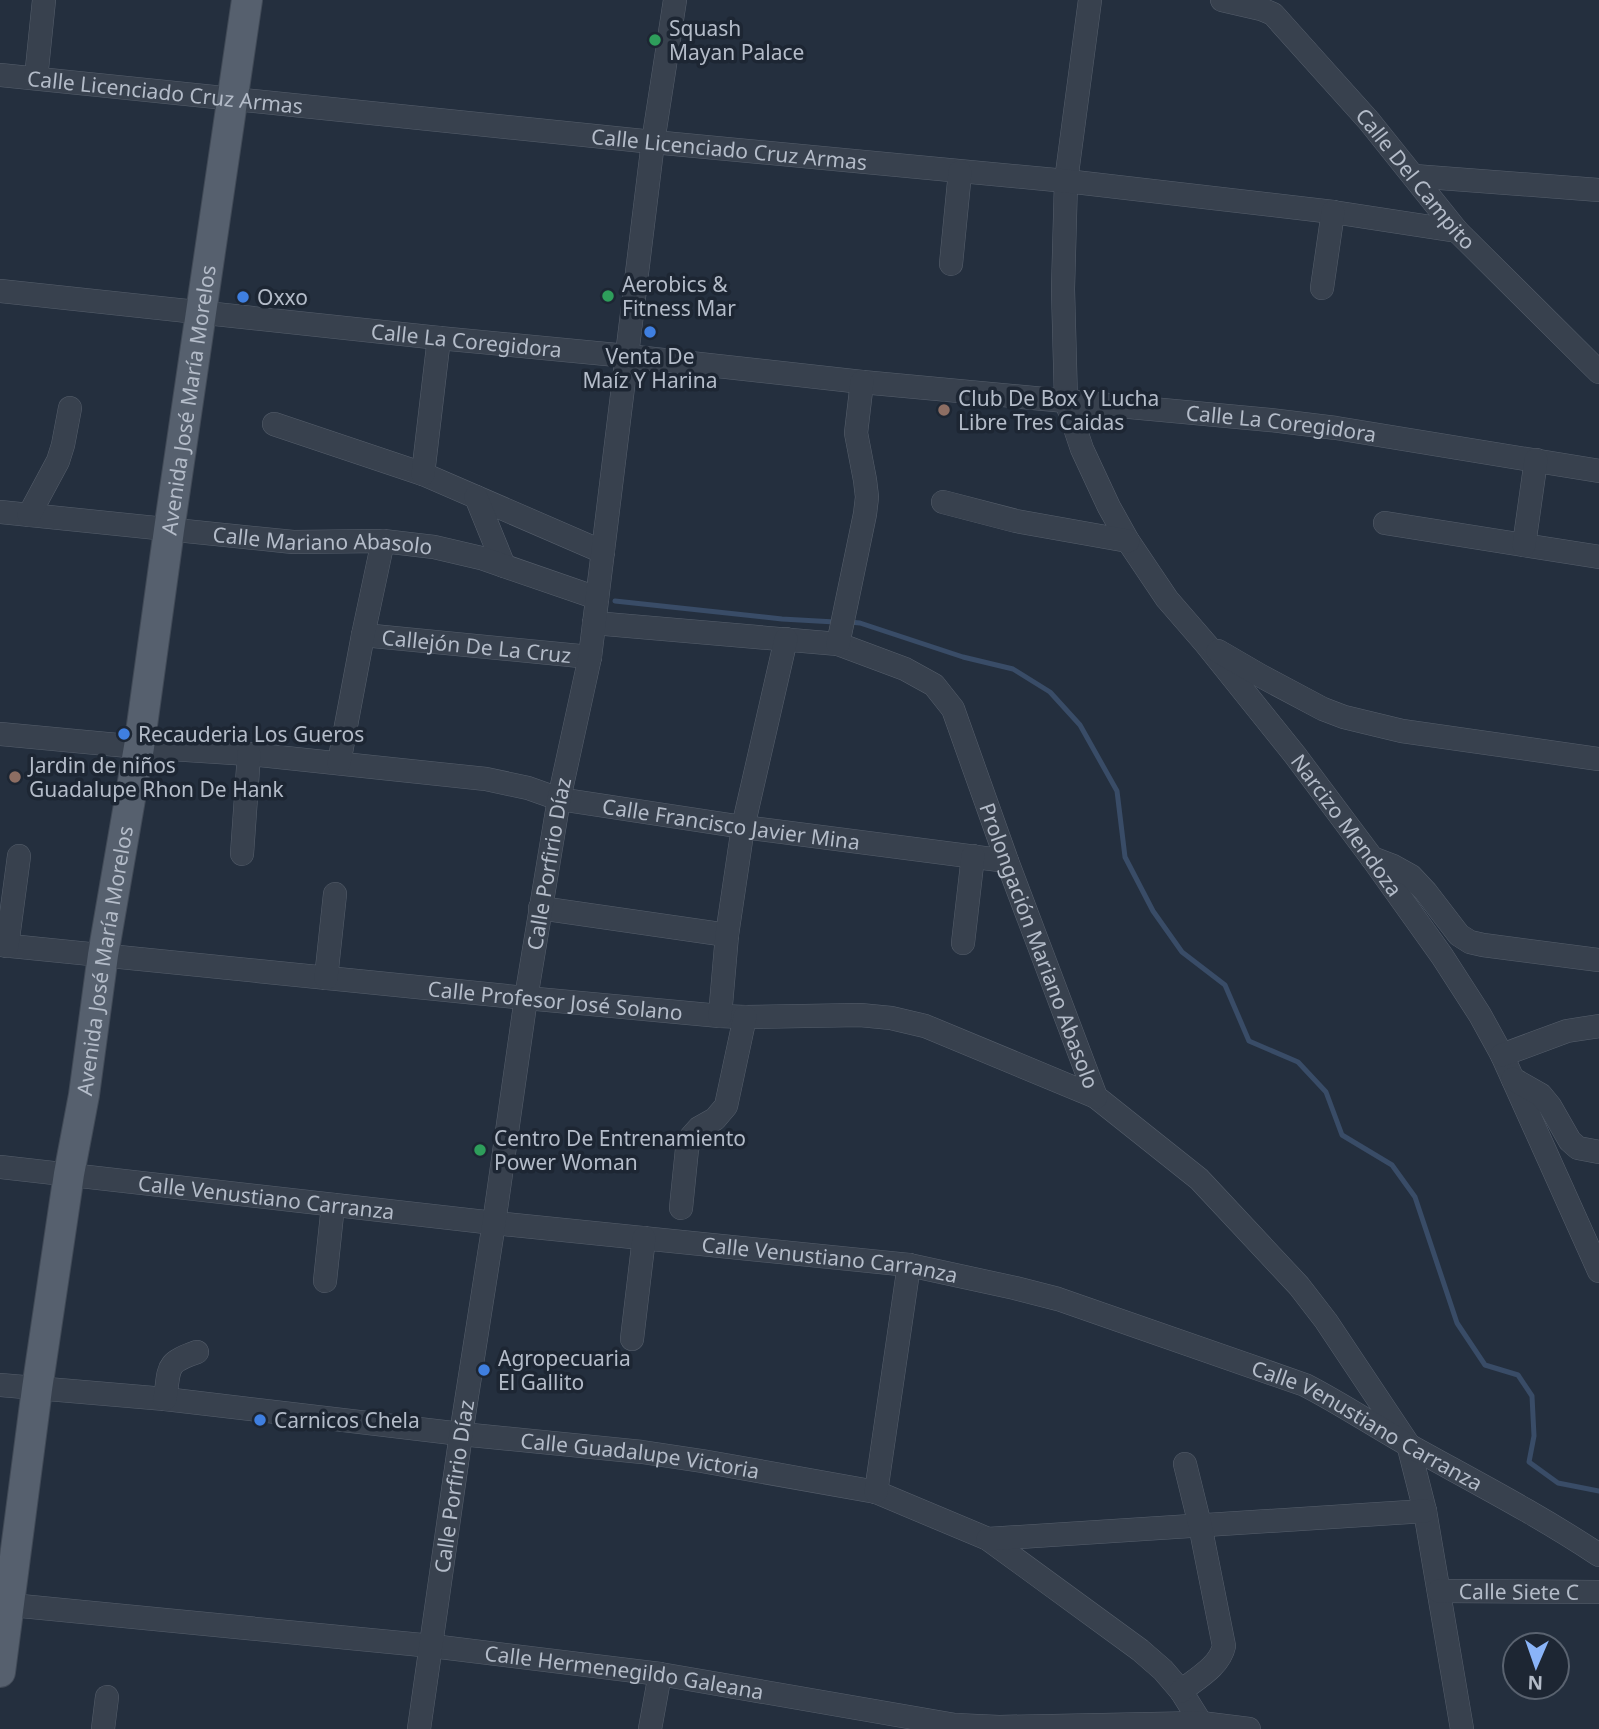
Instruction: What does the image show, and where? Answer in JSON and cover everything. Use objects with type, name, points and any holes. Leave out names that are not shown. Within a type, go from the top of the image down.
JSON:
[{"type":"main road","name":"Avenida José María Morelos","points":[[0,1672],[5,1604],[103,956],[139,747],[247,0]]},
{"type":"street","points":[[36,78],[44,0]]},
{"type":"street","name":"Calle Porfirio Díaz","points":[[419,1729],[540,908],[559,799],[590,657],[653,142],[675,0]]},
{"type":"street","name":"Narcizo Mendoza","points":[[1090,0],[1066,181],[1063,289],[1066,401],[1082,449],[1128,541],[1167,599],[1295,755],[1442,956],[1480,1015],[1502,1055],[1599,1271]]},
{"type":"street","name":"Calle Del Campito","points":[[1225,0],[1273,14],[1369,121],[1457,231],[1599,372]]},
{"type":"street","name":"Calle Licenciado Cruz Armas","points":[[0,75],[1066,181],[1333,212],[1457,231]]},
{"type":"street","points":[[951,264],[960,172]]},
{"type":"street","points":[[1414,176],[1599,190]]},
{"type":"street","points":[[1322,288],[1333,212]]},
{"type":"street","name":"Calle La Coregidora","points":[[0,290],[862,382],[1270,420],[1336,428],[1599,471]]},
{"type":"street","points":[[422,474],[439,338]]},
{"type":"street","points":[[840,637],[867,497],[856,433],[862,382]]},
{"type":"street","points":[[29,515],[58,461],[70,408]]},
{"type":"street","points":[[274,424],[422,474],[603,552]]},
{"type":"street","points":[[1524,545],[1536,460]]},
{"type":"street","points":[[476,497],[504,566]]},
{"type":"street","points":[[943,502],[1016,521],[1128,541]]},
{"type":"street","name":"Calle Mariano Abasolo","points":[[0,512],[293,542],[383,541],[434,547],[481,558],[597,598]]},
{"type":"street","points":[[1385,523],[1599,557]]},
{"type":"street","points":[[339,763],[383,541]]},
{"type":"street","name":"Prolongación Mariano Abasolo","points":[[594,623],[786,639],[840,637],[934,685],[953,709],[1096,1097],[1199,1179],[1299,1286],[1326,1321],[1408,1444]]},
{"type":"street","name":"Callejón De La Cruz","points":[[363,635],[590,657]]},
{"type":"street","points":[[720,1016],[727,935],[743,827],[786,639]]},
{"type":"street","points":[[1206,644],[1310,702],[1344,717],[1402,731],[1599,759]]},
{"type":"street","name":"Calle Francisco Javier Mina","points":[[0,734],[249,754],[509,783],[559,799],[743,827],[1007,861]]},
{"type":"street","points":[[242,854],[249,754]]},
{"type":"street","points":[[3,946],[19,856]]},
{"type":"street","points":[[963,943],[974,856]]},
{"type":"street","points":[[1372,858],[1411,876],[1459,935],[1470,942],[1599,960]]},
{"type":"street","points":[[326,978],[335,894]]},
{"type":"street","points":[[540,908],[727,935]]},
{"type":"street","name":"Calle Profesor José Solano","points":[[3,946],[720,1016],[860,1015],[891,1018],[925,1026],[1096,1097]]},
{"type":"street","points":[[681,1208],[687,1149],[691,1137],[699,1128],[715,1119],[726,1106],[745,1017]]},
{"type":"street","points":[[1502,1055],[1567,1031],[1599,1026]]},
{"type":"street","points":[[1513,1079],[1541,1095],[1550,1105],[1570,1141],[1578,1147],[1599,1152]]},
{"type":"street","name":"Calle Venustiano Carranza","points":[[0,1167],[494,1223],[909,1265],[1016,1288],[1058,1299],[1304,1385],[1555,1526],[1599,1555]]},
{"type":"street","points":[[325,1282],[333,1205]]},
{"type":"street","points":[[632,1339],[644,1238]]},
{"type":"street","points":[[876,1492],[909,1265]]},
{"type":"street","points":[[165,1399],[173,1363],[197,1352]]},
{"type":"street","name":"Calle Guadalupe Victoria","points":[[0,1385],[165,1399],[642,1452],[876,1492],[988,1539],[1140,1650],[1163,1670],[1181,1691],[1201,1723]]},
{"type":"street","points":[[1408,1444],[1425,1511],[1462,1729]]},
{"type":"street","points":[[1181,1691],[1216,1663],[1224,1646],[1185,1464]]},
{"type":"street","points":[[988,1539],[1425,1511]]},
{"type":"street","name":"Calle Siete C","points":[[1439,1591],[1599,1592]]},
{"type":"street","name":"Calle Hermenegildo Galeana","points":[[5,1604],[432,1646],[660,1674],[955,1725],[999,1727],[1201,1723],[1249,1729]]},
{"type":"street","points":[[650,1729],[660,1674]]},
{"type":"street","points":[[103,1729],[107,1697]]},
{"type":"waterway","points":[[615,601],[835,622]]},
{"type":"waterway","points":[[849,622],[860,623],[963,657],[1013,669],[1050,692],[1080,725],[1117,791],[1125,857],[1153,911],[1182,952],[1225,985],[1249,1041],[1298,1062],[1326,1092],[1342,1135],[1392,1165],[1415,1197],[1457,1323],[1485,1365],[1518,1375],[1532,1396],[1534,1436],[1529,1462],[1558,1483],[1599,1491]]},
{"type":"place","name":"Squash Mayan Palace","points":[[655,40]]},
{"type":"place","name":"Aerobics & Fitness Mar","points":[[608,296]]},
{"type":"place","name":"Oxxo","points":[[243,297]]},
{"type":"place","name":"Venta De Maíz Y Harina","points":[[650,332]]},
{"type":"place","name":"Club De Box Y Lucha Libre Tres Caidas","points":[[944,410]]},
{"type":"place","name":"Recauderia Los Gueros","points":[[124,734]]},
{"type":"place","name":"Jardin de niños Guadalupe Rhon De Hank","points":[[15,777]]},
{"type":"place","name":"Centro De Entrenamiento Power Woman","points":[[480,1150]]},
{"type":"place","name":"Agropecuaria El Gallito","points":[[484,1370]]},
{"type":"place","name":"Carnicos Chela","points":[[260,1420]]}]
